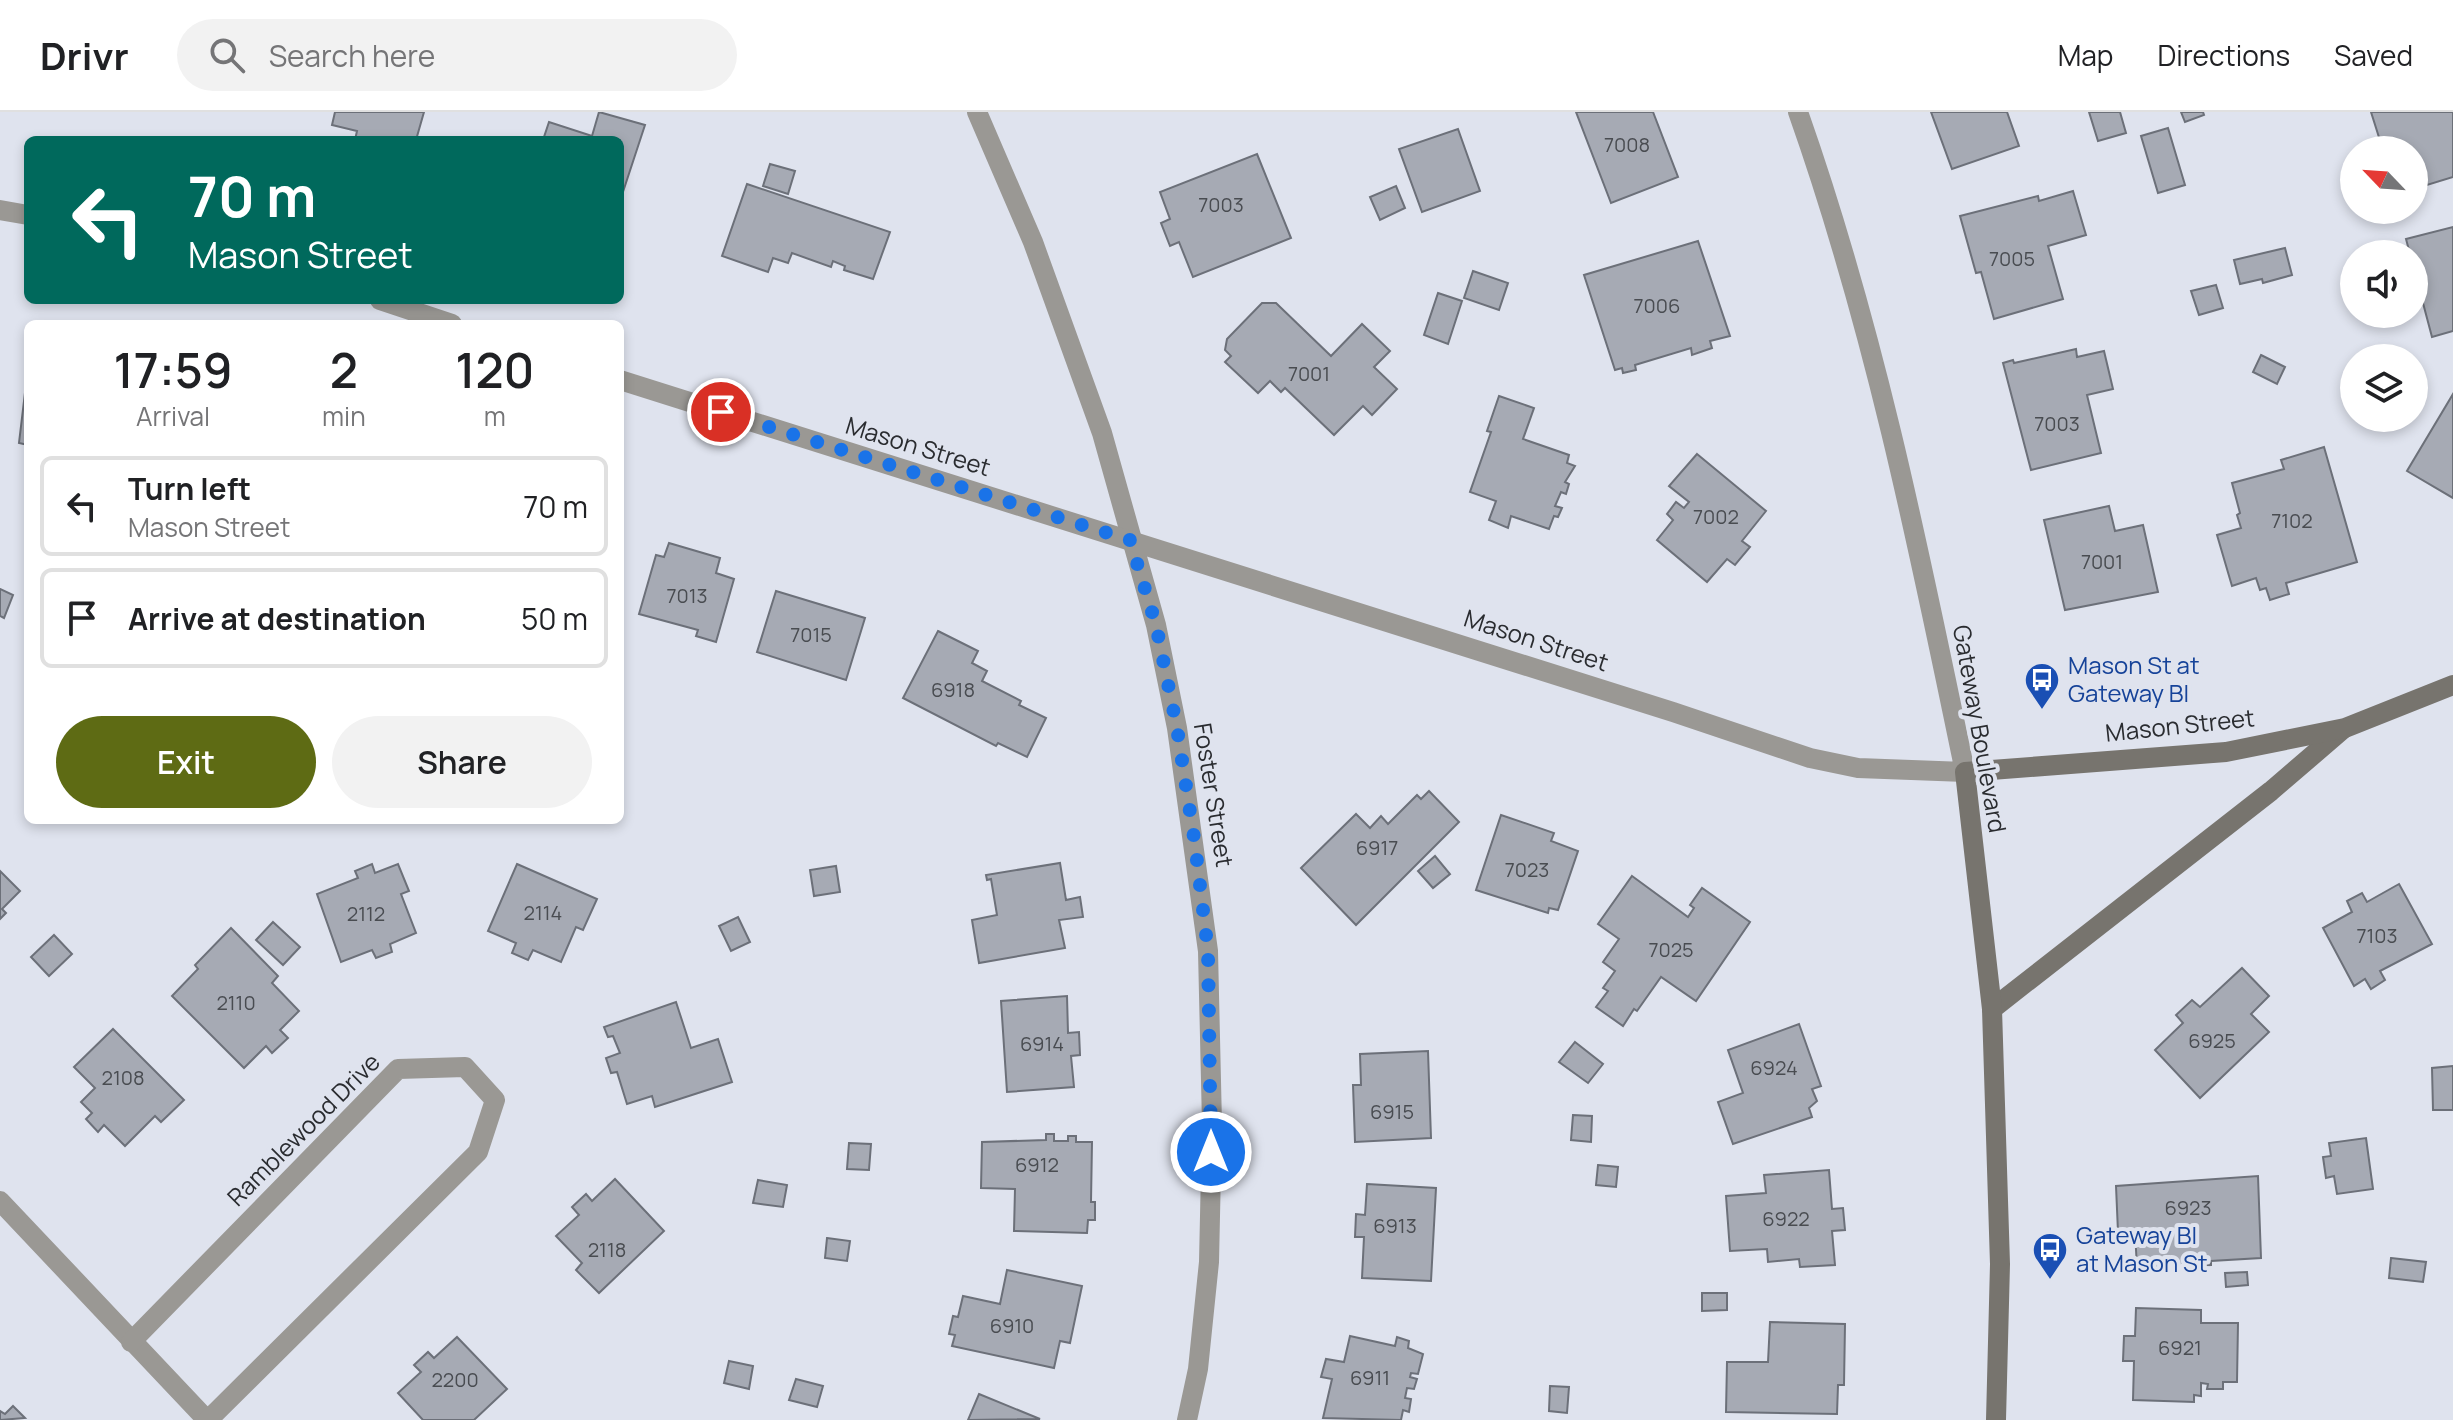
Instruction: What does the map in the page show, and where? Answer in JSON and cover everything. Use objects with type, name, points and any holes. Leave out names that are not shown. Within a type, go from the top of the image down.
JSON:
[{"type":"street","name":"Foster Street","points":[[977,112],[1033,242],[1102,433],[1156,625],[1177,728],[1208,951],[1212,1124],[1209,1262],[1198,1369],[1187,1420]]},
{"type":"street","name":"Gateway Boulevard","points":[[1798,112],[1864,322],[1898,454],[1965,772],[1992,1009],[2000,1264],[1996,1420]]},
{"type":"street","points":[[0,210],[24,214]]},
{"type":"street","points":[[392,304],[440,320]]},
{"type":"street","name":"Mason Street","points":[[624,381],[1810,758],[1858,768],[1965,772],[2226,752],[2345,728],[2453,685]]},
{"type":"street","points":[[1992,1009],[2271,791],[2345,728]]},
{"type":"street","name":"Ramblewood Drive","points":[[0,1201],[131,1342],[208,1420],[478,1152],[495,1100],[465,1067],[398,1069],[131,1342]]},
{"type":"building","points":[[335,112],[424,112],[417,136],[356,136],[357,131],[332,125]]},
{"type":"building","points":[[599,112],[645,125],[624,189],[624,136],[592,136]]},
{"type":"building","points":[[1576,112],[1653,112],[1678,177],[1611,203]]},
{"type":"building","points":[[1931,112],[2007,112],[2019,146],[1952,169]]},
{"type":"building","points":[[2089,112],[2120,112],[2126,133],[2098,141]]},
{"type":"building","points":[[2181,112],[2203,112],[2204,115],[2185,122]]},
{"type":"building","points":[[2371,112],[2453,112],[2453,177],[2428,185],[2428,136],[2379,136]]},
{"type":"building","points":[[549,122],[592,136],[544,136]]},
{"type":"building","points":[[2168,128],[2185,185],[2158,193],[2141,136]]},
{"type":"building","points":[[1458,129],[1480,191],[1422,212],[1399,149]]},
{"type":"building","points":[[1257,154],[1291,238],[1193,277],[1179,242],[1170,246],[1161,223],[1170,219],[1160,192]]},
{"type":"building","points":[[770,164],[795,171],[788,194],[763,186]]},
{"type":"building","points":[[747,184],[890,232],[873,279],[844,270],[845,266],[833,261],[831,267],[792,253],[788,263],[773,258],[768,272],[722,256]]},
{"type":"building","points":[[1396,186],[1405,208],[1380,220],[1370,197]]},
{"type":"building","points":[[2073,191],[2086,235],[2048,246],[2063,299],[1994,319],[1981,272],[1976,273],[1960,216],[2038,196],[2039,201]]},
{"type":"building","points":[[2453,227],[2453,331],[2432,337],[2428,322],[2428,240],[2406,239]]},
{"type":"building","points":[[1698,241],[1730,336],[1710,341],[1712,348],[1692,355],[1691,348],[1635,365],[1636,370],[1623,373],[1622,368],[1615,370],[1584,275]]},
{"type":"building","points":[[2285,248],[2292,275],[2263,283],[2262,279],[2240,284],[2234,260]]},
{"type":"building","points":[[1473,271],[1508,283],[1499,310],[1464,298]]},
{"type":"building","points":[[2216,285],[2223,308],[2199,315],[2191,291]]},
{"type":"building","points":[[1438,293],[1462,301],[1448,344],[1424,335]]},
{"type":"building","points":[[1262,303],[1276,303],[1331,356],[1362,324],[1390,351],[1374,367],[1397,389],[1372,415],[1363,406],[1334,435],[1285,388],[1281,392],[1270,381],[1258,393],[1225,362],[1231,356],[1225,350],[1227,339]]},
{"type":"building","points":[[2076,349],[2077,357],[2104,351],[2113,389],[2087,395],[2101,453],[2031,470],[2003,363]]},
{"type":"building","points":[[2261,355],[2285,367],[2277,384],[2253,372]]},
{"type":"building","points":[[2453,394],[2453,498],[2407,471]]},
{"type":"building","points":[[1499,396],[1534,408],[1523,439],[1569,455],[1567,463],[1575,466],[1565,482],[1569,484],[1566,494],[1561,492],[1555,506],[1562,508],[1558,517],[1554,516],[1549,529],[1511,516],[1508,528],[1489,520],[1496,501],[1470,492],[1491,432],[1487,431]]},
{"type":"building","points":[[24,401],[24,444],[19,443]]},
{"type":"building","points":[[2324,447],[2357,562],[2286,583],[2289,594],[2270,600],[2266,588],[2260,590],[2256,578],[2232,586],[2217,535],[2241,528],[2232,483],[2284,469],[2281,460]]},
{"type":"building","points":[[1697,454],[1766,511],[1742,541],[1750,547],[1735,565],[1727,559],[1707,582],[1657,540],[1673,520],[1667,514],[1676,502],[1684,508],[1689,502],[1669,486]]},
{"type":"building","points":[[2109,506],[2115,531],[2143,525],[2158,592],[2065,610],[2044,520]]},
{"type":"building","points":[[669,543],[720,558],[716,573],[734,579],[716,642],[696,636],[698,630],[639,614],[656,555],[664,557]]},
{"type":"building","points":[[0,589],[13,595],[4,618],[0,616]]},
{"type":"building","points":[[776,591],[865,618],[846,680],[757,652]]},
{"type":"building","points":[[938,631],[978,651],[972,663],[987,671],[982,681],[1046,718],[1027,757],[998,743],[996,746],[903,698]]},
{"type":"building","points":[[1429,791],[1459,822],[1356,925],[1301,868],[1356,814],[1370,828],[1381,816],[1388,824],[1417,795],[1421,799]]},
{"type":"building","points":[[1501,815],[1554,833],[1551,841],[1578,851],[1558,910],[1549,908],[1548,913],[1476,890]]},
{"type":"building","points":[[1435,856],[1450,874],[1433,888],[1418,871]]},
{"type":"building","points":[[1060,863],[1066,900],[1080,897],[1083,917],[1059,920],[1065,948],[979,963],[972,920],[997,915],[991,879],[987,880],[986,875]]},
{"type":"building","points":[[372,864],[375,873],[398,864],[409,891],[401,894],[416,933],[390,944],[392,952],[376,958],[372,950],[341,962],[317,894],[358,878],[355,871]]},
{"type":"building","points":[[517,864],[597,899],[583,930],[576,927],[561,962],[533,950],[528,960],[512,953],[516,943],[488,931]]},
{"type":"building","points":[[836,866],[840,892],[814,896],[810,870]]},
{"type":"building","points":[[0,871],[20,891],[2,909],[6,913],[0,919]]},
{"type":"building","points":[[1632,876],[1688,917],[1694,908],[1690,905],[1702,888],[1750,922],[1696,1001],[1661,977],[1623,1026],[1596,1007],[1608,991],[1603,988],[1615,971],[1603,962],[1619,939],[1598,924]]},
{"type":"building","points":[[2399,884],[2432,944],[2380,971],[2385,980],[2371,989],[2365,979],[2354,986],[2323,928],[2352,912],[2347,901],[2362,893],[2367,902]]},
{"type":"building","points":[[738,917],[750,942],[731,951],[719,926]]},
{"type":"building","points":[[273,922],[300,947],[283,965],[256,940]]},
{"type":"building","points":[[231,928],[278,976],[272,983],[299,1011],[280,1030],[288,1038],[272,1053],[266,1046],[244,1068],[172,996],[198,969],[195,965]]},
{"type":"building","points":[[54,935],[72,954],[49,976],[31,957]]},
{"type":"building","points":[[2242,968],[2269,996],[2251,1014],[2269,1032],[2200,1098],[2155,1050],[2183,1023],[2176,1015],[2192,1000],[2200,1007]]},
{"type":"building","points":[[1067,996],[1068,1033],[1079,1032],[1080,1055],[1071,1056],[1074,1087],[1007,1092],[1001,1001]]},
{"type":"building","points":[[676,1002],[691,1048],[718,1039],[732,1082],[655,1107],[652,1096],[627,1104],[617,1072],[611,1073],[606,1058],[620,1053],[613,1036],[608,1037],[604,1027]]},
{"type":"building","points":[[1799,1024],[1821,1086],[1812,1089],[1817,1101],[1809,1108],[1812,1117],[1733,1144],[1718,1102],[1743,1093],[1728,1050]]},
{"type":"building","points":[[113,1029],[184,1100],[161,1122],[155,1116],[125,1146],[104,1125],[98,1132],[86,1119],[92,1113],[81,1102],[95,1088],[74,1067]]},
{"type":"building","points":[[1575,1042],[1603,1064],[1588,1083],[1559,1062]]},
{"type":"building","points":[[1428,1051],[1431,1138],[1355,1142],[1353,1085],[1361,1085],[1360,1054]]},
{"type":"building","points":[[2453,1066],[2453,1110],[2433,1110],[2432,1068]]},
{"type":"building","points":[[1573,1115],[1592,1116],[1591,1142],[1571,1140]]},
{"type":"building","points":[[1046,1134],[1054,1134],[1054,1141],[1068,1141],[1068,1136],[1076,1136],[1076,1142],[1092,1142],[1091,1202],[1095,1202],[1095,1220],[1088,1220],[1087,1233],[1014,1231],[1015,1189],[981,1188],[982,1142],[1046,1140]]},
{"type":"building","points":[[2366,1138],[2373,1189],[2337,1194],[2334,1176],[2326,1178],[2323,1157],[2331,1156],[2329,1143]]},
{"type":"building","points":[[849,1143],[871,1144],[869,1170],[847,1169]]},
{"type":"building","points":[[1598,1165],[1618,1167],[1616,1187],[1596,1185]]},
{"type":"building","points":[[1829,1170],[1832,1209],[1843,1208],[1845,1230],[1832,1231],[1835,1265],[1800,1267],[1799,1259],[1768,1262],[1767,1249],[1730,1251],[1726,1196],[1766,1193],[1764,1175]]},
{"type":"building","points":[[2258,1176],[2261,1258],[2211,1261],[2211,1265],[2137,1268],[2135,1231],[2118,1232],[2116,1186]]},
{"type":"building","points":[[615,1179],[664,1231],[599,1293],[576,1270],[582,1263],[556,1236],[579,1215],[572,1207],[586,1194],[592,1201]]},
{"type":"building","points":[[758,1180],[787,1185],[783,1207],[753,1203]]},
{"type":"building","points":[[1367,1184],[1436,1188],[1431,1281],[1362,1278],[1364,1237],[1355,1237],[1356,1214],[1365,1215]]},
{"type":"building","points":[[827,1238],[850,1241],[847,1261],[825,1258]]},
{"type":"building","points":[[2391,1258],[2426,1262],[2423,1282],[2389,1278]]},
{"type":"building","points":[[1007,1270],[1082,1286],[1070,1343],[1060,1341],[1054,1368],[952,1346],[955,1335],[949,1334],[953,1316],[958,1317],[963,1296],[1000,1304]]},
{"type":"building","points":[[2247,1272],[2248,1285],[2226,1287],[2225,1273]]},
{"type":"building","points":[[1702,1293],[1727,1293],[1727,1310],[1702,1311]]},
{"type":"building","points":[[2136,1308],[2201,1310],[2201,1323],[2238,1323],[2237,1382],[2223,1382],[2223,1389],[2207,1389],[2208,1384],[2201,1383],[2201,1396],[2194,1395],[2194,1402],[2133,1400],[2134,1361],[2123,1361],[2124,1336],[2135,1336]]},
{"type":"building","points":[[1770,1322],[1845,1324],[1844,1385],[1838,1385],[1837,1414],[1726,1412],[1727,1362],[1768,1362]]},
{"type":"building","points":[[1350,1336],[1395,1346],[1397,1337],[1409,1341],[1408,1348],[1423,1354],[1418,1374],[1411,1373],[1410,1377],[1417,1379],[1414,1389],[1407,1388],[1405,1398],[1411,1399],[1409,1412],[1403,1410],[1401,1420],[1323,1418],[1332,1379],[1321,1377],[1326,1359],[1344,1362]]},
{"type":"building","points":[[457,1337],[507,1389],[474,1420],[423,1420],[398,1393],[421,1372],[414,1365],[428,1352],[434,1358]]},
{"type":"building","points":[[729,1361],[753,1366],[749,1389],[724,1383]]},
{"type":"building","points":[[796,1379],[823,1386],[817,1407],[789,1400]]},
{"type":"building","points":[[1550,1386],[1569,1387],[1567,1413],[1549,1411]]},
{"type":"building","points":[[979,1394],[1040,1419],[968,1420]]},
{"type":"building","points":[[13,1406],[25,1418],[0,1420],[0,1411],[5,1414]]},
{"type":"place","name":"Mason St at Gateway Bl","points":[[2042,711]]},
{"type":"place","name":"Gateway Bl at Mason St","points":[[2050,1281]]},
{"type":"route","points":[[721,412],[1130,540],[1156,625],[1177,728],[1195,844],[1208,951],[1211,1152]]}]
